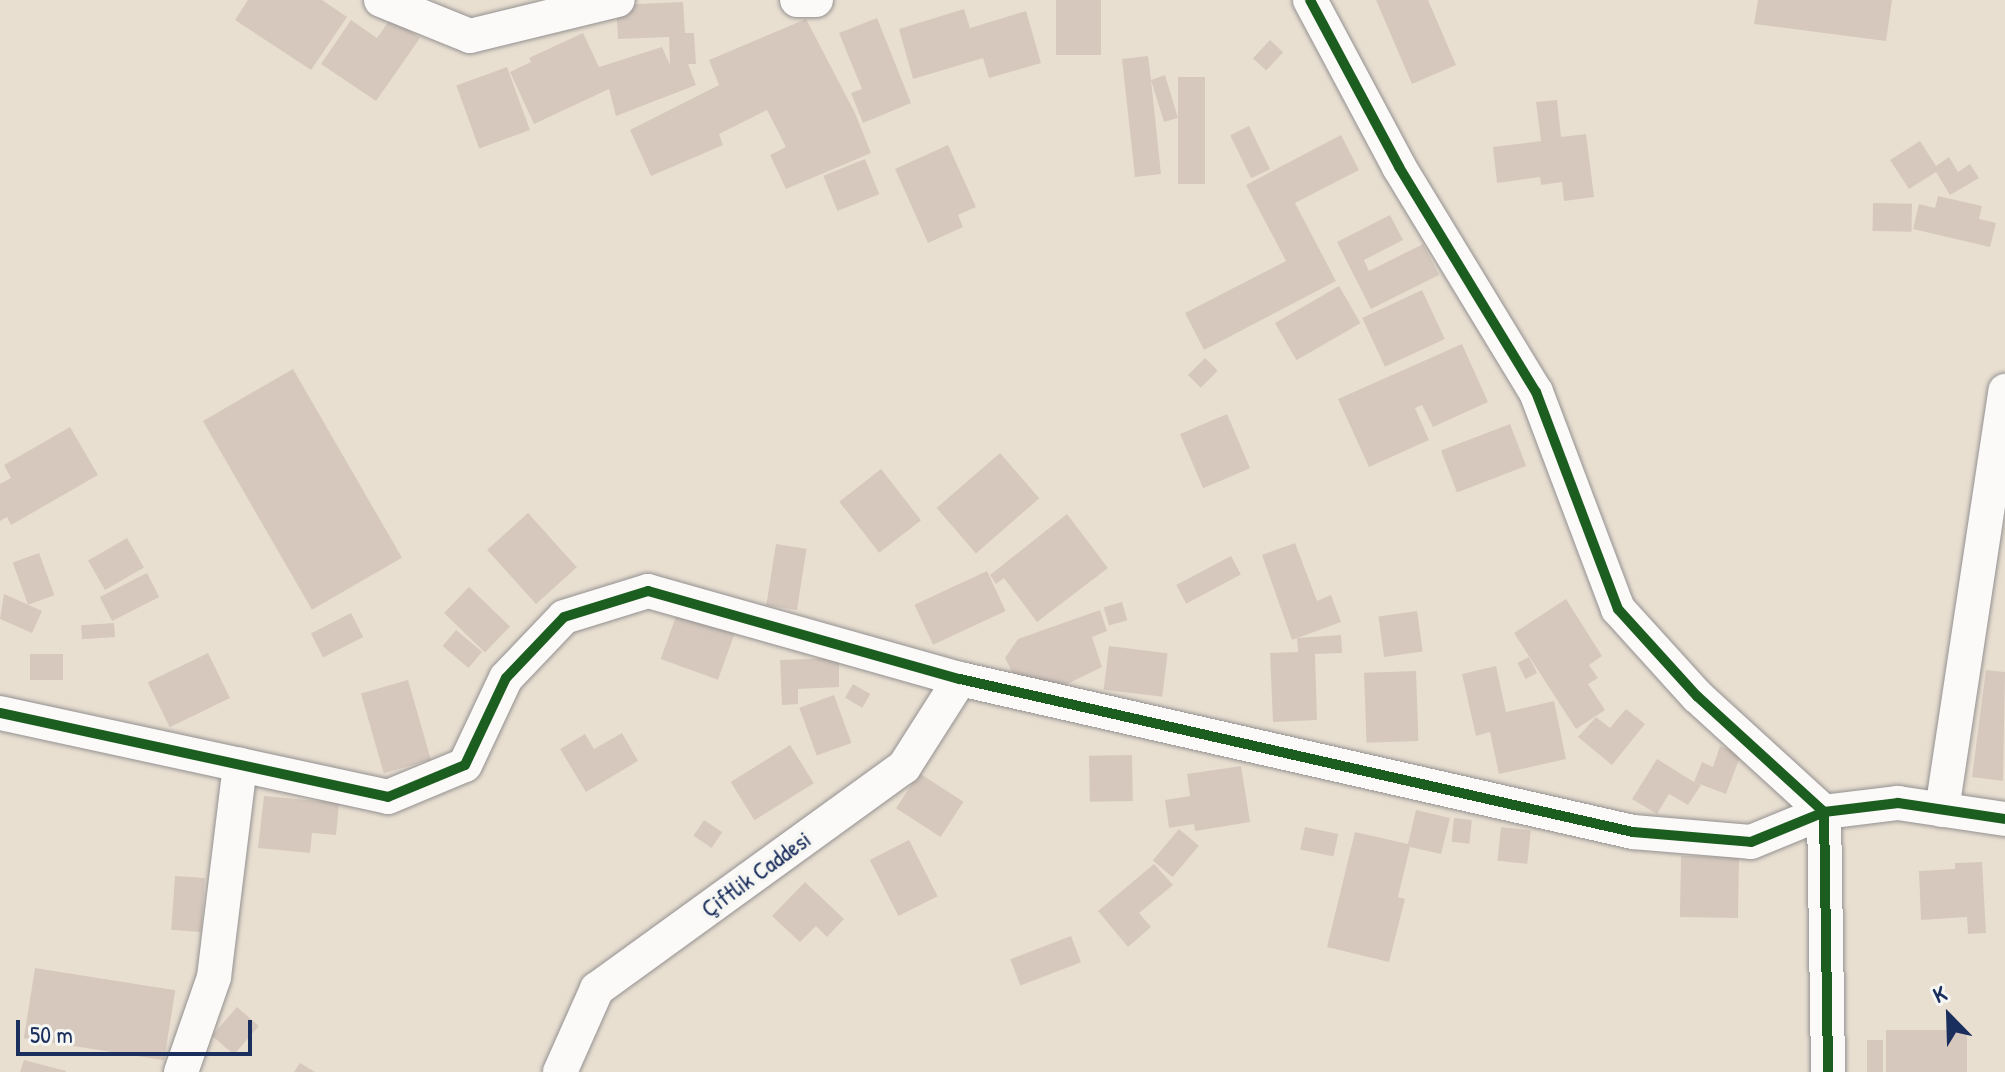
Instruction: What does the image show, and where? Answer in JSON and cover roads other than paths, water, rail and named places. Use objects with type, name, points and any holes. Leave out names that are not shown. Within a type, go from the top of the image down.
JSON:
[{"type":"street","points":[[381,0],[470,36],[618,0]]},
{"type":"street","points":[[797,0],[816,0]]},
{"type":"street","points":[[1310,0],[1399,167],[1536,392],[1618,609],[1697,696],[1824,812],[1828,1072]]},
{"type":"street","points":[[1942,810],[2005,391]]},
{"type":"street","points":[[0,713],[388,797],[465,765],[506,678],[564,617],[648,591],[960,679],[1633,832],[1751,842],[1824,812],[1898,803],[2005,819]]},
{"type":"street","name":"Çiftlik Caddesi","points":[[560,1072],[597,989],[904,767],[960,679]]},
{"type":"street","points":[[181,1072],[214,977],[240,765]]}]
